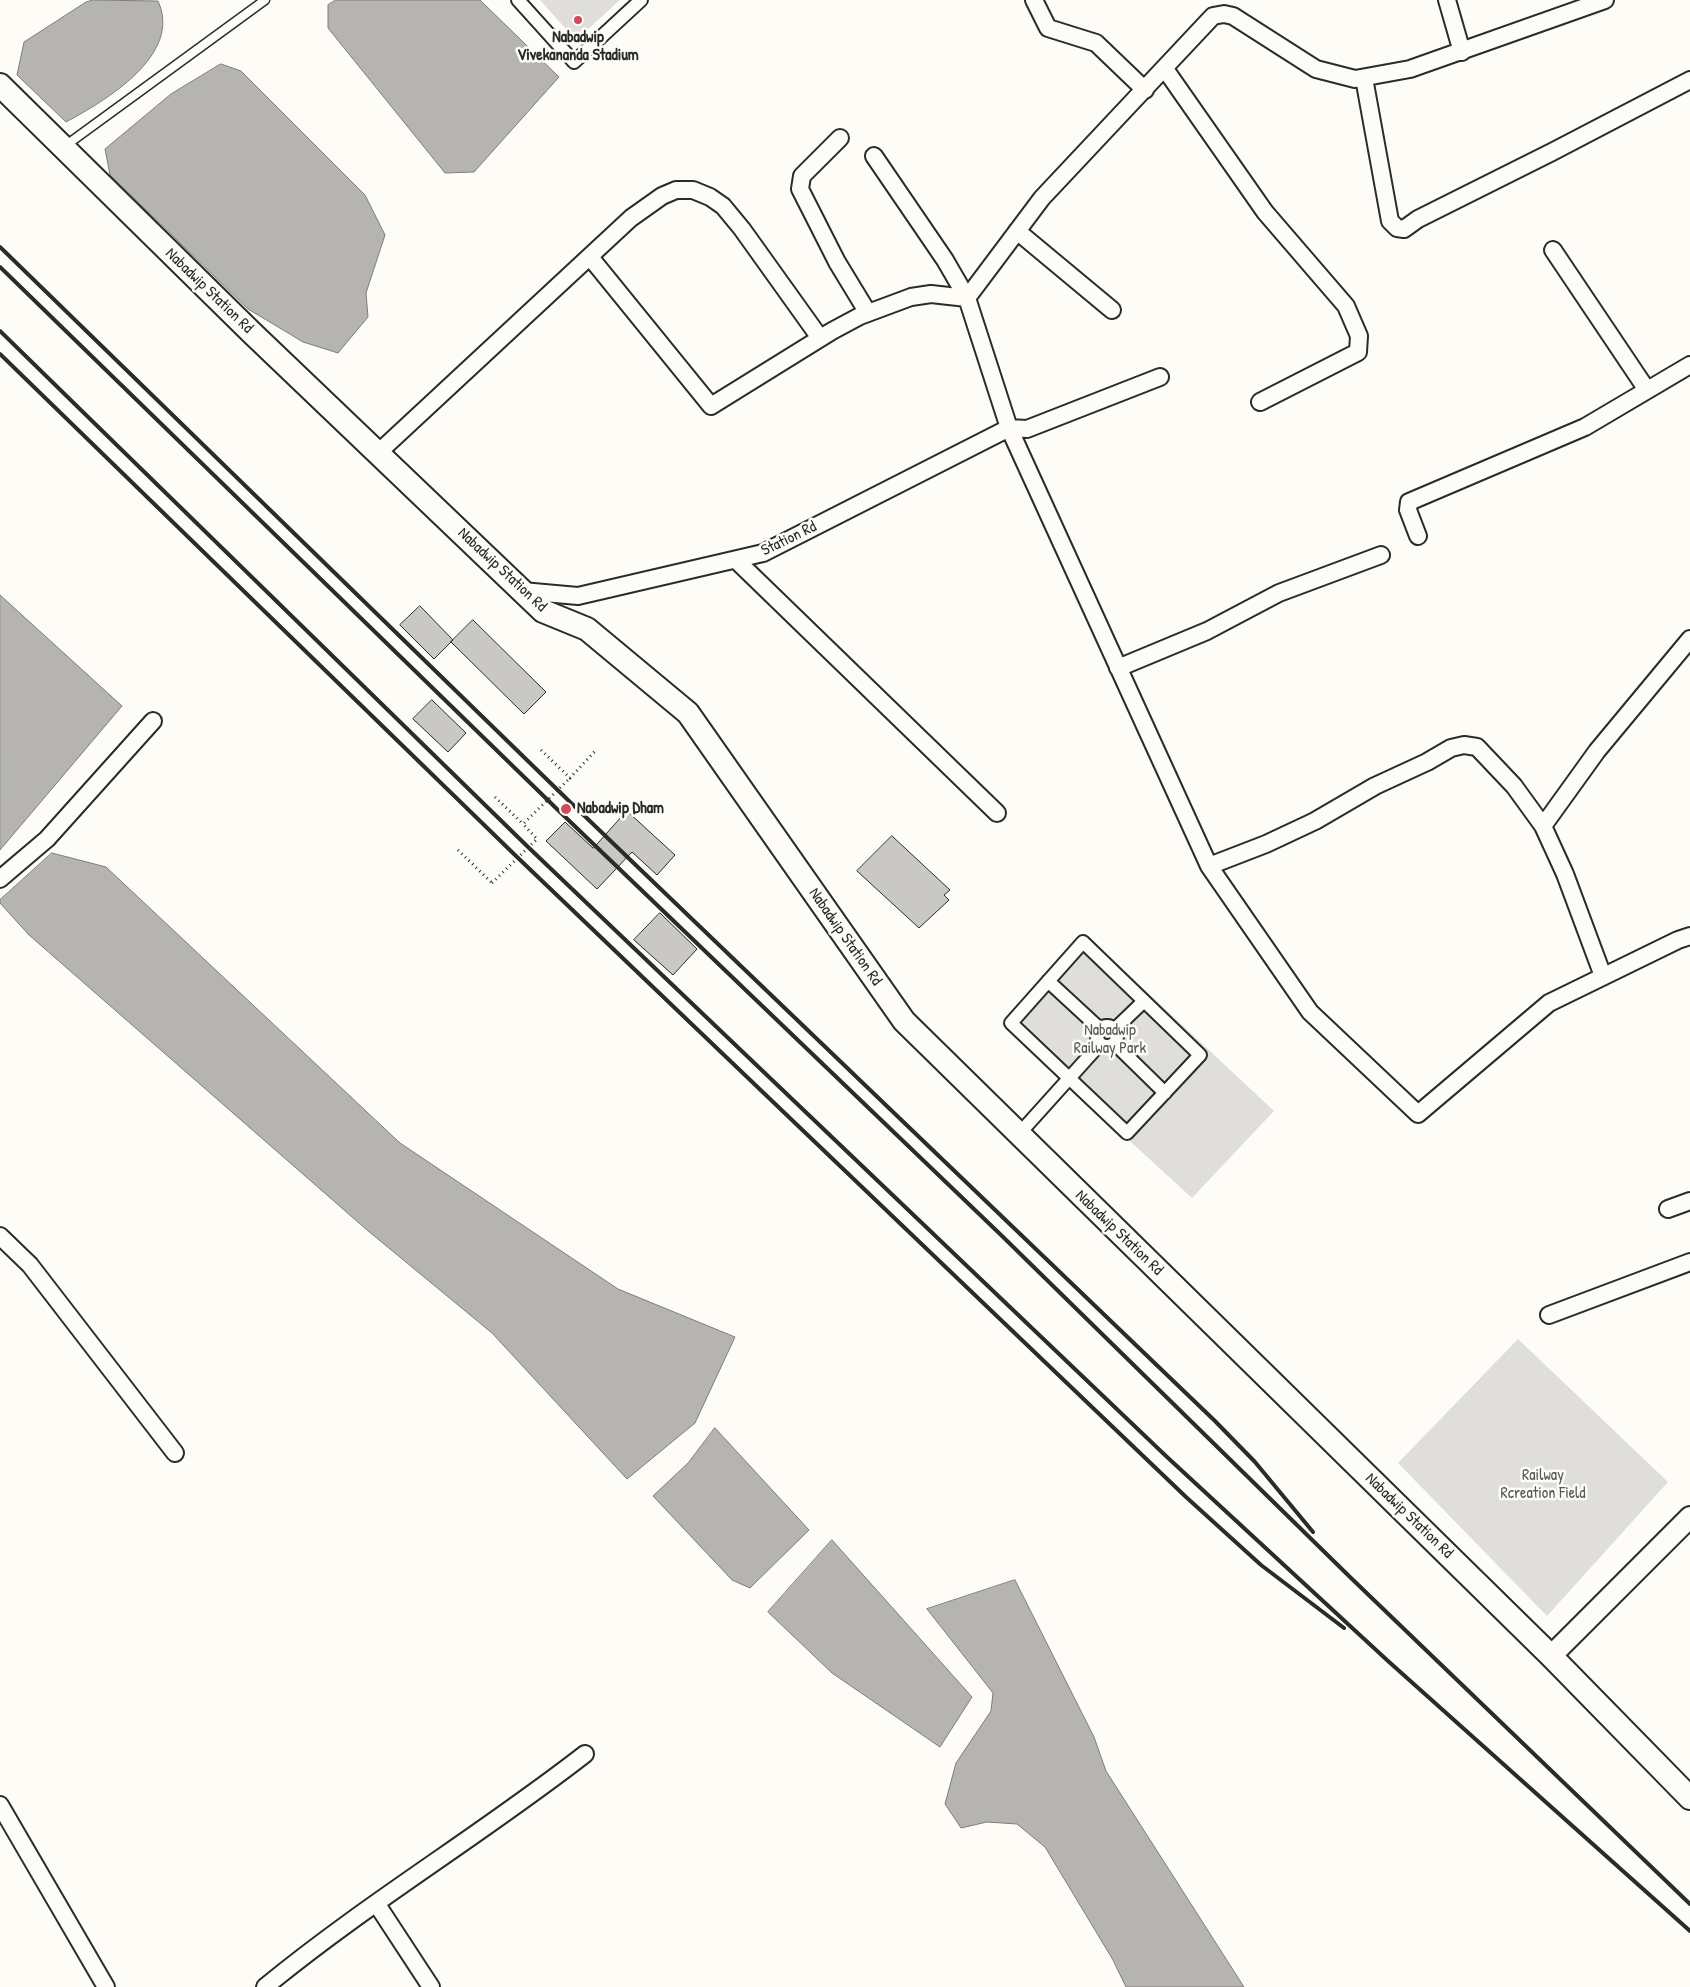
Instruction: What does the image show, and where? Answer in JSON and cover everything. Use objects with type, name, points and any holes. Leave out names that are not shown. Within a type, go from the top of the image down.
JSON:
[{"type":"main road","name":"Nabadwip Station Rd","points":[[0,85],[251,332],[379,452],[543,611],[587,629],[688,713],[904,1021],[1551,1656],[1690,1798]]},
{"type":"street","points":[[518,0],[574,62],[641,0]]},
{"type":"street","points":[[1034,0],[1048,28],[1096,43],[1145,90]]},
{"type":"street","points":[[1448,0],[1462,52]]},
{"type":"street","points":[[967,298],[1042,198],[1165,69],[1208,20],[1224,7],[1233,16],[1316,69],[1354,79],[1410,70],[1605,0]]},
{"type":"street","points":[[1165,69],[1265,212],[1346,306],[1359,336],[1358,352],[1260,402]]},
{"type":"street","points":[[1364,78],[1390,221],[1397,228],[1404,229],[1418,218],[1552,152],[1690,80]]},
{"type":"street","points":[[840,138],[802,176],[800,188],[837,262],[868,313]]},
{"type":"street","points":[[874,156],[945,260],[967,298],[1009,428],[1209,866],[1310,1012],[1418,1114],[1549,1003],[1678,940],[1690,936]]},
{"type":"street","points":[[379,452],[631,218],[650,204],[676,190],[693,190],[723,206],[767,263],[820,338]]},
{"type":"street","points":[[1018,231],[1112,310]]},
{"type":"street","points":[[1553,250],[1647,390]]},
{"type":"street","points":[[590,257],[711,406],[820,338],[868,313],[911,297],[931,294],[967,298]]},
{"type":"street","points":[[1418,536],[1408,510],[1409,502],[1585,426],[1690,365]]},
{"type":"street","points":[[1009,428],[1027,429],[1160,377]]},
{"type":"street","name":"Station Rd","points":[[522,591],[578,596],[763,553],[1009,428]]},
{"type":"street","points":[[1118,668],[1207,631],[1279,593],[1381,555]]},
{"type":"street","points":[[736,560],[997,813]]},
{"type":"street","points":[[1543,826],[1597,751],[1690,639]]},
{"type":"street","points":[[0,879],[47,839],[153,721]]},
{"type":"street","points":[[1209,866],[1266,844],[1306,825],[1451,748],[1464,745],[1476,748],[1514,786],[1543,826],[1565,874],[1603,976]]},
{"type":"street","points":[[1083,942],[1200,1055],[1127,1133],[1011,1023],[1048,981],[1083,942]]},
{"type":"street","points":[[1048,981],[1100,1029]]},
{"type":"street","points":[[1115,1029],[1144,1001]]},
{"type":"street","points":[[1106,1026],[1115,1029],[1118,1038],[1115,1044],[1109,1047],[1100,1044],[1097,1038],[1100,1029],[1106,1026]]},
{"type":"street","points":[[1018,1134],[1100,1044]]},
{"type":"street","points":[[1115,1044],[1165,1093]]},
{"type":"street","points":[[1668,1209],[1690,1201]]},
{"type":"street","points":[[0,1236],[30,1266],[175,1453]]},
{"type":"street","points":[[1548,1315],[1690,1262]]},
{"type":"street","points":[[1551,1656],[1690,1517]]},
{"type":"street","points":[[265,1987],[376,1903],[542,1788],[586,1754]]},
{"type":"street","points":[[0,1805],[106,1987]]},
{"type":"street","points":[[376,1903],[431,1987]]},
{"type":"lane","points":[[63,147],[265,0]]},
{"type":"path","points":[[523,824],[597,749]]},
{"type":"path","points":[[541,750],[570,778]]},
{"type":"path","points":[[458,850],[492,883],[537,839],[495,797]]},
{"type":"green space","name":"Nabadwip Vivekananda Stadium","points":[[540,0],[620,0],[576,40]]},
{"type":"green space","name":"Nabadwip Railway Park","points":[[1084,933],[1274,1111],[1192,1198],[1002,1024]]},
{"type":"green space","name":"Railway Rcreation Field","points":[[1518,1339],[1668,1482],[1547,1616],[1398,1463]]},
{"type":"shaded area","points":[[94,0],[158,1],[163,21],[160,40],[150,57],[136,74],[119,89],[66,122],[17,75],[24,42],[86,2]]},
{"type":"shaded area","points":[[336,0],[480,0],[559,77],[474,172],[445,173],[328,28],[328,5]]},
{"type":"shaded area","points":[[221,64],[241,71],[365,195],[385,235],[366,293],[368,317],[338,353],[303,342],[248,309],[110,175],[105,149],[171,94]]},
{"type":"shaded area","points":[[0,595],[122,706],[0,850]]},
{"type":"shaded area","points":[[52,853],[106,867],[400,1143],[618,1289],[735,1337],[695,1423],[627,1479],[492,1333],[367,1230],[29,935],[0,903],[0,900]]},
{"type":"shaded area","points":[[715,1428],[809,1530],[750,1588],[732,1580],[653,1496],[688,1463]]},
{"type":"shaded area","points":[[832,1540],[972,1697],[940,1747],[832,1673],[768,1612]]},
{"type":"shaded area","points":[[1015,1580],[1094,1737],[1106,1771],[1244,1987],[1126,1987],[1113,1960],[1045,1847],[1017,1824],[987,1822],[961,1828],[945,1804],[956,1763],[991,1711],[993,1693],[927,1609]]},
{"type":"building","points":[[420,606],[453,640],[434,659],[400,625]]},
{"type":"building","points":[[473,620],[546,692],[524,714],[451,642]]},
{"type":"building","points":[[432,700],[466,733],[448,752],[413,719]]},
{"type":"building","points":[[627,811],[675,855],[657,875],[632,852],[597,889],[546,841],[565,822],[593,848]]},
{"type":"building","points":[[892,836],[950,890],[944,895],[949,900],[919,928],[857,871]]},
{"type":"building","points":[[660,913],[697,949],[673,975],[634,940]]},
{"type":"railway","points":[[0,247],[569,801],[1215,1421],[1255,1462],[1313,1532]]},
{"type":"railway","points":[[0,267],[559,811],[1000,1234],[1351,1578],[1690,1904]]},
{"type":"railway","points":[[0,331],[527,846],[1167,1457],[1388,1661],[1690,1931]]},
{"type":"railway","points":[[0,354],[516,856],[1186,1497],[1261,1565],[1344,1628]]},
{"type":"place","name":"Nabadwip Vivekananda Stadium","points":[[578,20]]},
{"type":"place","name":"Nabadwip Dham","points":[[566,809]]}]
